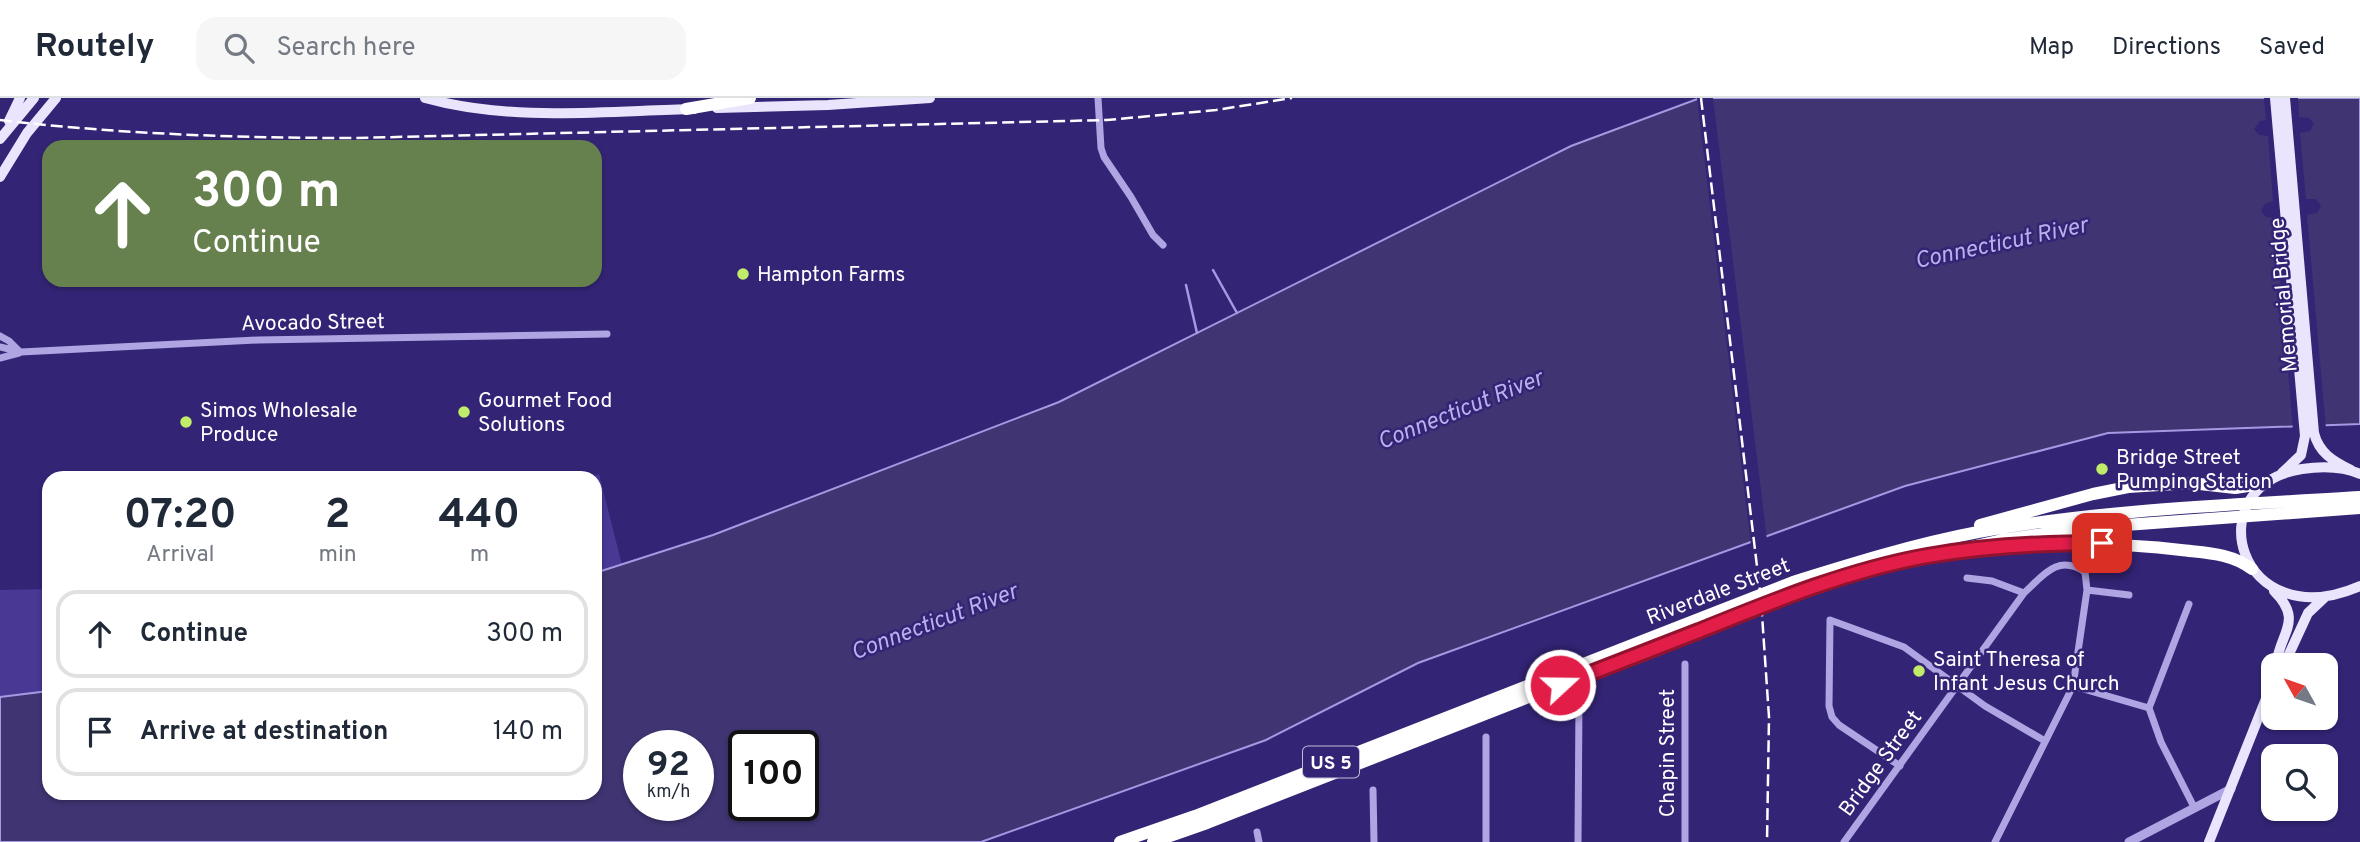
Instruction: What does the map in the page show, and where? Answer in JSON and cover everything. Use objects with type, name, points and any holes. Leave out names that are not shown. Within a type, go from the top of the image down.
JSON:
[{"type":"highway","points":[[686,109],[750,98]]},
{"type":"highway","points":[[1929,549],[1988,523],[2115,489],[2175,483],[2235,488],[2267,483]]},
{"type":"highway","name":"Riverdale Street","points":[[1153,842],[1787,597],[1977,532],[2080,516],[2360,497]]},
{"type":"highway","name":"Riverdale Street","points":[[1120,842],[1207,811],[1793,582],[1929,549],[2084,528],[2360,508]]},
{"type":"highway","points":[[1929,549],[2120,544],[2228,556],[2252,569]]},
{"type":"main road","points":[[0,177],[23,139],[57,98]]},
{"type":"main road","points":[[425,98],[461,106],[514,112],[807,106],[930,98]]},
{"type":"main road","name":"Memorial Bridge","points":[[2275,98],[2310,442]]},
{"type":"main road","name":"Memorial Bridge","points":[[2285,98],[2310,442]]},
{"type":"main road","points":[[1,138],[24,102]]},
{"type":"main road","points":[[2278,653],[2290,616],[2283,601],[2252,569],[2243,544],[2243,519],[2254,495],[2298,458],[2310,442],[2329,458],[2355,472]]},
{"type":"main road","points":[[2282,473],[2321,467],[2355,472]]},
{"type":"main road","points":[[2269,587],[2302,596],[2330,594],[2360,586]]},
{"type":"main road","points":[[2290,653],[2308,613],[2318,601],[2330,594]]},
{"type":"main road","points":[[2209,842],[2261,712]]},
{"type":"street","points":[[1098,98],[1104,157],[1132,197],[1153,235],[1163,245]]},
{"type":"street","name":"Avocado Street","points":[[0,358],[21,352],[258,340],[607,334]]},
{"type":"street","points":[[0,336],[21,352]]},
{"type":"street","name":"Avocado Street","points":[[0,347],[21,352]]},
{"type":"street","name":"Bridge Street","points":[[1844,842],[2024,593],[2046,571],[2064,566],[2079,568],[2086,574],[2087,590]]},
{"type":"street","points":[[1967,578],[1992,581],[2024,593]]},
{"type":"street","points":[[1995,842],[2073,686],[2087,590],[2129,595]]},
{"type":"street","points":[[2189,604],[2149,708],[2161,742],[2194,807]]},
{"type":"street","points":[[1900,766],[1839,725],[1832,717],[1829,706],[1830,620],[1896,643],[1993,711],[2045,741]]},
{"type":"street","name":"Chapin Street","points":[[1685,664],[1685,842]]},
{"type":"street","points":[[2073,686],[2149,708]]},
{"type":"street","points":[[1578,701],[1578,842]]},
{"type":"street","points":[[1486,737],[1486,842]]},
{"type":"street","points":[[2129,842],[2231,789]]},
{"type":"street","points":[[1373,790],[1374,842]]},
{"type":"street","points":[[1257,832],[1259,842]]},
{"type":"shaded area","points":[[602,486],[622,565],[602,571]]},
{"type":"shaded area","points":[[42,589],[42,692],[0,697],[0,590]]},
{"type":"water","name":"Connecticut River","points":[[1700,98],[2360,98],[2360,424],[2108,433],[1905,486],[1418,663],[1266,740],[981,842],[0,842],[0,697],[42,692],[42,800],[602,800],[602,571],[713,535],[1059,402],[1571,146]]},
{"type":"pier","points":[[1697,98],[1713,98],[1767,540],[1751,545]]},
{"type":"pier","points":[[2264,98],[2298,98],[2299,117],[2309,118],[2314,124],[2310,131],[2300,133],[2306,199],[2316,199],[2321,206],[2317,213],[2307,215],[2326,429],[2293,430],[2275,218],[2266,217],[2261,211],[2265,204],[2273,201],[2268,136],[2259,135],[2254,129],[2260,121],[2266,120]]},
{"type":"waterway","points":[[1213,270],[1237,313]]},
{"type":"waterway","points":[[1186,285],[1197,333]]},
{"type":"railway","points":[[0,120],[178,134],[355,138],[1107,120],[1216,110],[1292,98]]},
{"type":"railway","points":[[1701,98],[1761,600],[1769,717],[1767,842]]},
{"type":"place","name":"Hampton Farms","points":[[743,274]]},
{"type":"place","name":"Gourmet Food Solutions","points":[[464,412]]},
{"type":"place","name":"Simos Wholesale Produce","points":[[186,422]]},
{"type":"place","name":"Bridge Street Pumping Station","points":[[2102,469]]},
{"type":"place","name":"Saint Theresa of Infant Jesus Church","points":[[1919,671]]},
{"type":"route","points":[[1560,685],[1816,586],[1892,564],[1928,556],[1984,550],[2102,543]]}]
